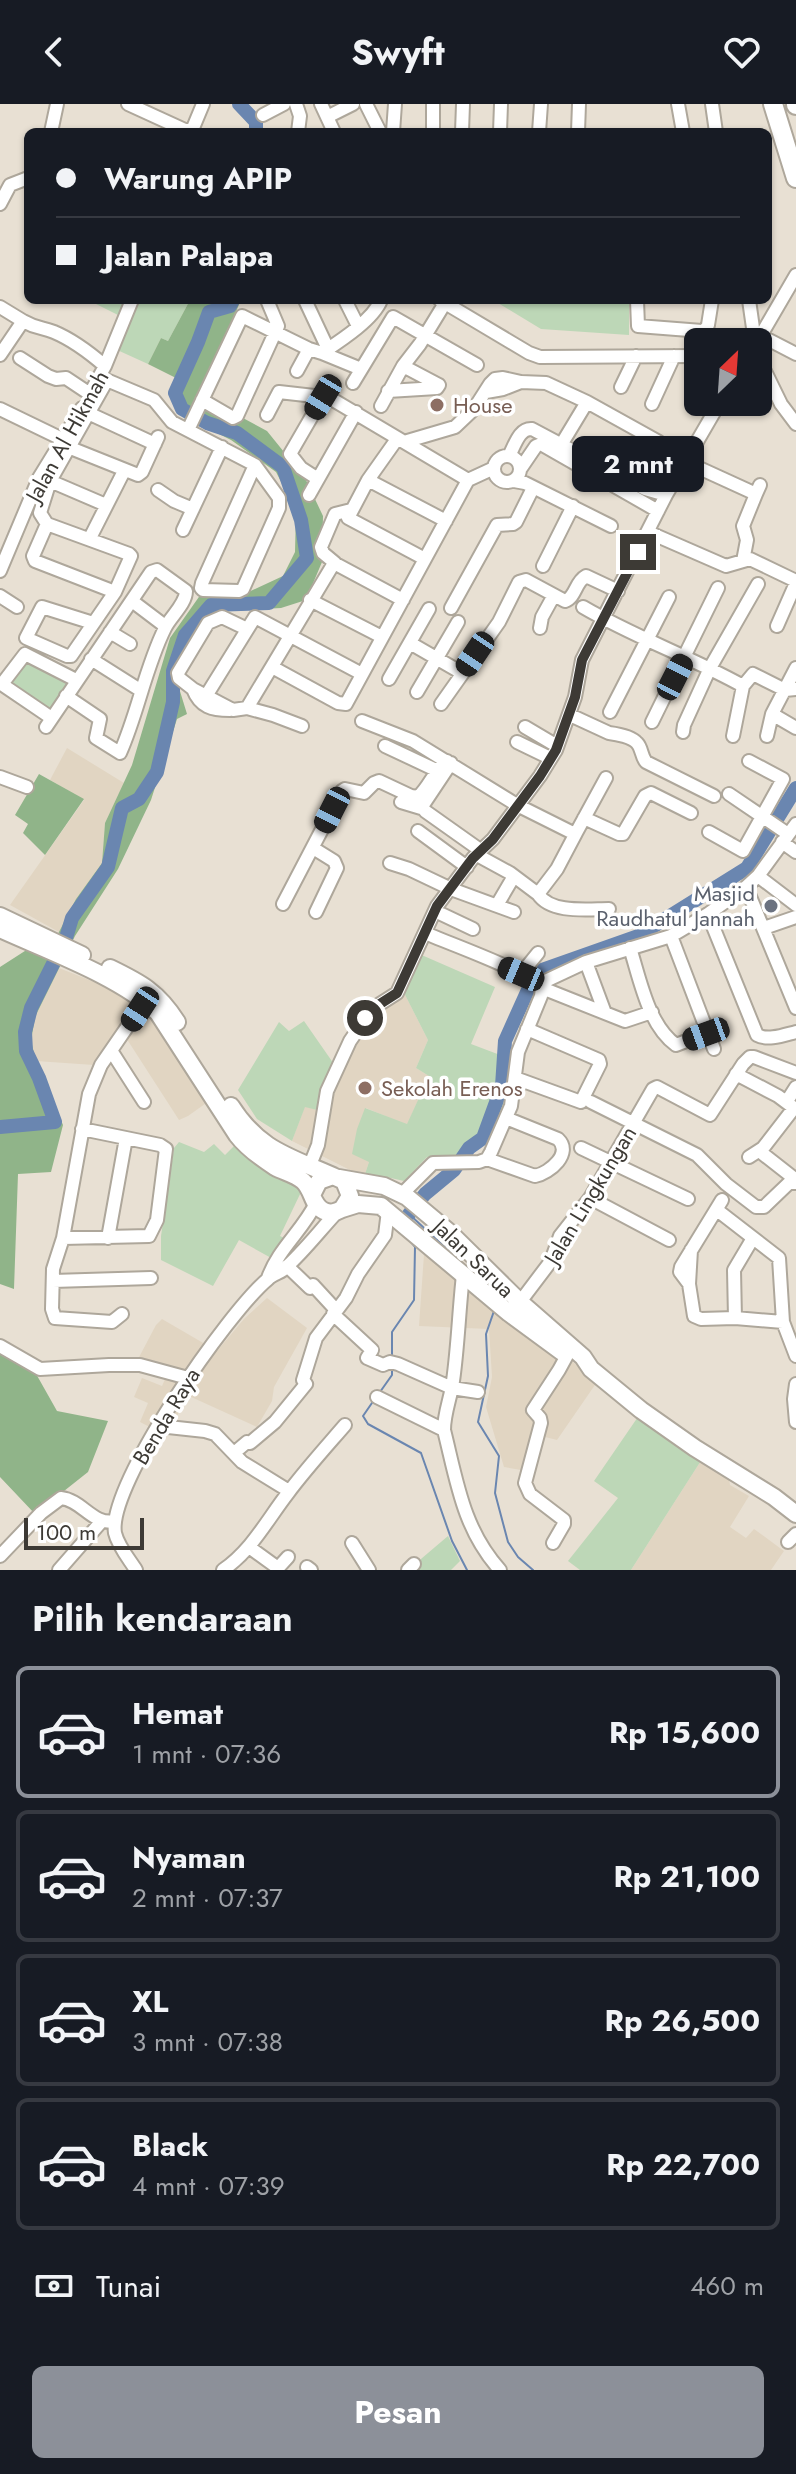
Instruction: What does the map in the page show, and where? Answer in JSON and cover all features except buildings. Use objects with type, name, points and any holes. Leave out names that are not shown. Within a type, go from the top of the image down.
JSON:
[{"type":"highway","points":[[773,104],[796,178]]},
{"type":"main road","points":[[0,916],[145,1001],[172,1033],[242,1141],[311,1193],[328,1212],[369,1203],[381,1206],[394,1215]]},
{"type":"main road","points":[[0,929],[47,944]]},
{"type":"main road","name":"Jalan Sarua","points":[[72,956],[137,981],[152,991],[172,1014],[242,1123],[261,1142],[336,1177],[384,1186],[404,1195],[425,1211],[591,1369],[675,1434],[796,1514]]},
{"type":"main road","points":[[310,1165],[311,1193]]},
{"type":"main road","points":[[311,1193],[319,1181],[336,1177],[344,1181],[349,1191],[349,1201],[340,1210]]},
{"type":"main road","name":"Jalan Sarua","points":[[394,1215],[509,1313],[569,1351]]},
{"type":"street","points":[[53,128],[57,104]]},
{"type":"street","points":[[128,104],[180,128]]},
{"type":"street","points":[[193,128],[203,104]]},
{"type":"street","points":[[263,115],[284,104]]},
{"type":"street","points":[[296,104],[300,116],[298,128]]},
{"type":"street","points":[[321,104],[332,128]]},
{"type":"street","points":[[327,117],[353,104]]},
{"type":"street","points":[[366,104],[378,128]]},
{"type":"street","points":[[393,128],[395,104]]},
{"type":"street","points":[[433,104],[433,128]]},
{"type":"street","points":[[462,128],[463,104]]},
{"type":"street","points":[[500,128],[501,104]]},
{"type":"street","points":[[539,128],[541,104]]},
{"type":"street","points":[[578,128],[579,104]]},
{"type":"street","points":[[678,104],[682,128]]},
{"type":"street","points":[[712,104],[715,128]]},
{"type":"street","points":[[0,204],[5,182]]},
{"type":"street","points":[[765,328],[796,275]]},
{"type":"street","name":"Jalan Al Hikmah","points":[[2,561],[39,478],[65,443],[105,366],[130,304]]},
{"type":"street","points":[[201,402],[236,418],[276,332],[278,325],[269,304]]},
{"type":"street","points":[[306,304],[320,350]]},
{"type":"street","points":[[347,304],[358,326]]},
{"type":"street","points":[[297,371],[320,350],[358,326],[380,304]]},
{"type":"street","points":[[381,406],[440,304]]},
{"type":"street","points":[[447,304],[534,355],[684,357]]},
{"type":"street","points":[[637,304],[638,326],[702,331],[708,325],[711,304]]},
{"type":"street","points":[[750,304],[754,328]]},
{"type":"street","points":[[0,307],[34,328],[50,330],[63,337],[105,366]]},
{"type":"street","points":[[189,427],[241,317],[246,316],[361,369]]},
{"type":"street","points":[[353,383],[393,317],[477,365]]},
{"type":"street","points":[[0,355],[23,321]]},
{"type":"street","points":[[772,342],[796,354]]},
{"type":"street","points":[[621,387],[636,356]]},
{"type":"street","points":[[652,404],[674,356]]},
{"type":"street","points":[[20,358],[52,378],[66,378],[90,394]]},
{"type":"street","points":[[388,391],[439,386],[403,366]]},
{"type":"street","points":[[425,559],[350,520],[351,510],[368,480],[400,441],[455,427],[474,409],[495,379],[546,383],[659,442]]},
{"type":"street","points":[[93,623],[42,607],[26,638],[69,657],[115,592],[130,555],[47,524],[40,513],[65,443],[106,382],[158,402],[172,422],[189,427],[255,465],[279,498],[273,521],[243,589],[203,590],[202,583],[255,465]]},
{"type":"street","points":[[772,386],[796,424]]},
{"type":"street","points":[[267,415],[279,392],[323,397],[356,412],[400,441],[475,478]]},
{"type":"street","points":[[318,479],[301,468],[290,454],[323,397]]},
{"type":"street","points":[[559,448],[587,402]]},
{"type":"street","points":[[0,409],[124,471],[133,474],[142,472],[156,440],[88,413]]},
{"type":"street","points":[[309,495],[356,412]]},
{"type":"street","points":[[310,1165],[318,1145],[327,1091],[337,1067],[372,1009],[397,993],[435,911],[479,852],[493,839],[557,746],[570,715],[582,660],[666,495],[712,416]]},
{"type":"street","points":[[509,456],[522,432],[526,429],[536,430],[559,448],[646,496],[658,511]]},
{"type":"street","points":[[451,608],[497,525],[513,524],[522,479],[538,444],[559,448]]},
{"type":"street","points":[[183,530],[222,447]]},
{"type":"street","points":[[494,472],[499,458],[509,456],[516,459],[522,479]]},
{"type":"street","points":[[686,462],[758,489],[743,526],[747,540],[743,561]]},
{"type":"street","points":[[90,538],[124,471]]},
{"type":"street","points":[[272,667],[342,705],[346,704],[446,521],[475,478],[494,472]]},
{"type":"street","points":[[494,472],[505,483],[522,479],[611,526]]},
{"type":"street","points":[[368,480],[446,521]]},
{"type":"street","points":[[50,481],[106,505]]},
{"type":"street","points":[[158,490],[193,509]]},
{"type":"street","points":[[646,496],[666,495]]},
{"type":"street","points":[[543,566],[573,506]]},
{"type":"street","points":[[351,510],[335,514],[321,546],[323,553],[335,563],[403,600]]},
{"type":"street","points":[[47,524],[33,556],[35,561],[115,592]]},
{"type":"street","points":[[648,532],[726,566],[752,560],[796,582],[777,626]]},
{"type":"street","points":[[193,689],[201,704],[219,710],[240,709],[272,667],[335,563]]},
{"type":"street","points":[[66,696],[100,719],[96,738],[119,753],[165,626],[187,593],[154,570],[76,680],[48,722],[1,684],[25,654],[76,680]]},
{"type":"street","points":[[441,704],[499,622],[519,582],[526,580],[561,601],[570,599],[580,580],[616,594]]},
{"type":"street","points":[[683,732],[710,668],[758,584]]},
{"type":"street","points":[[652,722],[718,588]]},
{"type":"street","points":[[0,596],[17,607]]},
{"type":"street","points":[[540,628],[542,617],[553,597]]},
{"type":"street","points":[[610,712],[669,597]]},
{"type":"street","points":[[310,600],[382,637]]},
{"type":"street","points":[[132,601],[165,626]]},
{"type":"street","points":[[583,607],[743,686]]},
{"type":"street","points":[[389,679],[429,609]]},
{"type":"street","points":[[247,629],[222,617],[208,623],[178,673],[179,678],[206,696],[302,726]]},
{"type":"street","points":[[206,696],[255,617],[362,674]]},
{"type":"street","points":[[417,692],[458,622]]},
{"type":"street","points":[[110,632],[130,644]]},
{"type":"street","points":[[410,643],[462,673]]},
{"type":"street","points":[[91,659],[140,690]]},
{"type":"street","points":[[767,736],[772,714],[791,690],[796,668]]},
{"type":"street","points":[[733,736],[743,686],[753,674],[791,690]]},
{"type":"street","points":[[772,714],[796,728]]},
{"type":"street","points":[[570,715],[638,743],[646,762],[714,796]]},
{"type":"street","points":[[362,721],[413,741],[517,805],[576,833]]},
{"type":"street","points":[[525,727],[557,746]]},
{"type":"street","points":[[517,742],[550,758]]},
{"type":"street","points":[[385,746],[436,770]]},
{"type":"street","points":[[539,985],[586,962],[671,936],[708,914],[758,876],[780,828],[783,779],[749,761]]},
{"type":"street","points":[[283,904],[342,791],[364,793],[379,781],[418,797],[436,770],[449,762]]},
{"type":"street","points":[[401,802],[421,808],[449,762]]},
{"type":"street","points":[[0,777],[27,787]]},
{"type":"street","points":[[538,894],[557,869],[606,778]]},
{"type":"street","points":[[584,818],[621,835],[645,796],[651,793],[691,813]]},
{"type":"street","points":[[729,794],[780,828],[796,852]]},
{"type":"street","points":[[425,811],[550,904],[577,909],[609,909]]},
{"type":"street","points":[[709,832],[743,851],[780,828]]},
{"type":"street","points":[[418,831],[467,867]]},
{"type":"street","points":[[313,848],[334,861],[337,868],[316,912]]},
{"type":"street","points":[[390,863],[514,912]]},
{"type":"street","points":[[497,905],[514,876]]},
{"type":"street","points":[[758,876],[796,905]]},
{"type":"street","points":[[746,887],[796,1008]]},
{"type":"street","points":[[435,911],[473,929]]},
{"type":"street","points":[[708,914],[757,1035],[776,1037],[796,1032]]},
{"type":"street","points":[[764,928],[796,917]]},
{"type":"street","points":[[430,935],[625,1021],[652,1012]]},
{"type":"street","points":[[671,936],[714,1049]]},
{"type":"street","points":[[630,948],[652,1012],[663,1033],[676,1045],[707,1033]]},
{"type":"street","points":[[522,975],[538,953]]},
{"type":"street","points":[[586,962],[605,1013]]},
{"type":"street","points":[[782,973],[796,968]]},
{"type":"street","points":[[487,1159],[511,1106],[518,1052],[541,996],[539,985]]},
{"type":"street","points":[[122,1314],[112,1322],[55,1318],[52,1309],[53,1269],[63,1238],[94,1080],[145,1001]]},
{"type":"street","points":[[515,1078],[581,1102],[600,1064],[599,1060],[527,1029]]},
{"type":"street","points":[[112,1052],[144,1102]]},
{"type":"street","points":[[749,1157],[763,1148],[794,1108],[736,1074],[752,1057],[796,1073]]},
{"type":"street","name":"Jalan Lingkungan","points":[[520,1302],[551,1261],[560,1236],[590,1198],[653,1089],[657,1087],[710,1115],[736,1074]]},
{"type":"street","points":[[591,1102],[700,1157],[719,1178],[756,1207],[764,1207],[789,1183],[795,1182],[763,1154],[763,1148]]},
{"type":"street","points":[[404,1195],[433,1163],[487,1159],[530,1175],[540,1175],[551,1168],[564,1151],[563,1144],[558,1139],[506,1118]]},
{"type":"street","points":[[63,1238],[149,1236],[157,1220],[166,1149],[160,1145],[82,1129]]},
{"type":"street","points":[[108,1238],[126,1138]]},
{"type":"street","points":[[581,1148],[688,1199]]},
{"type":"street","name":"Benda Raya","points":[[268,1278],[273,1263],[304,1224],[311,1193]]},
{"type":"street","points":[[590,1198],[669,1240]]},
{"type":"street","points":[[783,1322],[701,1319],[694,1316],[689,1284],[691,1250],[719,1205],[779,1258],[783,1322],[796,1356]]},
{"type":"street","name":"Benda Raya","points":[[115,1521],[121,1497],[142,1453],[213,1342],[268,1278],[287,1266],[340,1210]]},
{"type":"street","points":[[234,1453],[275,1422],[306,1384],[303,1380],[316,1338],[351,1290],[394,1215]]},
{"type":"street","points":[[735,1318],[734,1270],[753,1238]]},
{"type":"street","points":[[287,1266],[310,1288],[313,1285],[372,1350],[367,1358],[383,1365],[394,1363],[452,1388],[478,1392]]},
{"type":"street","points":[[463,1275],[452,1388],[444,1430],[468,1520],[479,1543],[500,1570]]},
{"type":"street","points":[[53,1281],[151,1278]]},
{"type":"street","points":[[0,1346],[40,1369],[140,1365],[188,1378]]},
{"type":"street","points":[[553,1543],[564,1524],[563,1518],[530,1494],[525,1483],[541,1423],[533,1410],[569,1351]]},
{"type":"street","points":[[795,1418],[796,1384]]},
{"type":"street","points":[[377,1397],[444,1430]]},
{"type":"street","points":[[223,1570],[249,1547],[289,1491],[345,1425]]},
{"type":"street","points":[[159,1426],[205,1431],[221,1440],[248,1467],[289,1491]]},
{"type":"street","points":[[0,1556],[41,1513],[61,1498],[70,1499],[101,1522],[115,1521],[119,1544],[136,1570]]},
{"type":"street","points":[[59,1570],[101,1522]]},
{"type":"street","points":[[352,1543],[369,1570]]},
{"type":"street","points":[[249,1547],[278,1568],[288,1557]]},
{"type":"shaded area","points":[[67,748],[124,783],[105,823],[102,863],[76,899],[59,932],[10,905],[84,800],[50,780]]},
{"type":"shaded area","points":[[59,968],[132,997],[160,1026],[209,1101],[179,1120],[121,1030],[94,1065],[36,1061],[31,1041],[35,1017]]},
{"type":"shaded area","points":[[400,985],[428,1040],[416,1068],[429,1076],[407,1125],[366,1108],[369,1162],[364,1177],[292,1141],[305,1106],[320,1111],[358,1024]]},
{"type":"shaded area","points":[[425,1240],[597,1382],[557,1440],[545,1437],[532,1472],[504,1467],[486,1407],[492,1377],[489,1329],[419,1326]]},
{"type":"shaded area","points":[[267,1298],[307,1328],[274,1387],[272,1401],[257,1427],[189,1396],[165,1435],[140,1422],[148,1403],[134,1397],[142,1378],[162,1386],[169,1370],[137,1361],[162,1319],[217,1351]]},
{"type":"shaded area","points":[[704,1456],[728,1473],[730,1485],[749,1496],[730,1527],[746,1538],[754,1529],[784,1551],[771,1570],[631,1570]]},
{"type":"green space","points":[[96,304],[188,304],[168,341],[161,338],[148,364],[115,349],[130,321]]},
{"type":"green space","points":[[188,304],[239,304],[200,395],[267,431],[305,478],[323,516],[322,562],[306,600],[281,608],[214,612],[185,657],[179,688],[187,714],[177,719],[151,800],[118,869],[75,936],[35,1017],[31,1041],[36,1061],[63,1125],[51,1172],[18,1174],[14,1289],[0,1284],[0,967],[28,949],[46,957],[76,899],[102,863],[105,823],[132,765],[170,638],[201,594],[244,594],[283,576],[295,552],[296,511],[276,472],[231,440],[181,415],[171,395],[176,378],[148,364],[161,338],[168,341]]},
{"type":"green space","points":[[500,304],[629,304],[629,335],[541,329]]},
{"type":"green space","points":[[23,655],[76,680],[49,719],[2,684]]},
{"type":"green space","points":[[39,774],[84,799],[45,855],[23,833],[28,824],[15,815]]},
{"type":"green space","points":[[417,953],[495,987],[471,1044],[516,1061],[516,1092],[488,1142],[462,1155],[427,1157],[404,1181],[382,1176],[364,1177],[369,1162],[352,1154],[365,1108],[407,1124],[429,1076],[416,1068],[428,1040],[400,985]]},
{"type":"green space","points":[[304,1021],[336,1067],[321,1111],[305,1107],[292,1141],[257,1119],[238,1090],[279,1022],[289,1031]]},
{"type":"green space","points":[[179,1142],[204,1152],[214,1144],[225,1155],[234,1146],[302,1190],[280,1236],[288,1240],[273,1259],[239,1240],[213,1286],[161,1260],[161,1236],[174,1148]]},
{"type":"green space","points":[[0,1354],[35,1372],[57,1411],[108,1421],[88,1472],[35,1514],[0,1477]]},
{"type":"green space","points":[[642,1411],[704,1456],[631,1570],[580,1570],[568,1561],[618,1498],[594,1481]]},
{"type":"green space","points":[[448,1536],[460,1561],[451,1570],[408,1570]]},
{"type":"waterway","points":[[239,104],[256,122],[256,128]]},
{"type":"waterway","points":[[0,1127],[55,1122],[26,1051],[25,1032],[31,1008],[66,938],[72,918],[108,867],[122,808],[139,799],[157,772],[173,702],[173,671],[185,635],[211,605],[269,603],[307,558],[301,520],[283,467],[237,433],[207,423],[182,409],[175,393],[209,312],[231,304]]},
{"type":"waterway","points":[[409,1214],[425,1194],[454,1170],[469,1148],[483,1138],[502,1086],[505,1041],[536,972],[638,936],[747,868],[796,788]]},
{"type":"waterway","points":[[409,1214],[467,1268]]},
{"type":"waterway","points":[[392,1355],[392,1332],[414,1300],[415,1247],[411,1242]]},
{"type":"waterway","points":[[494,1311],[486,1334],[488,1376],[478,1422],[499,1456],[495,1493],[508,1542],[518,1557],[533,1570]]},
{"type":"waterway","points":[[380,1392],[392,1370]]},
{"type":"waterway","points":[[374,1400],[363,1416],[368,1424],[421,1453],[452,1541],[467,1570]]},
{"type":"place","name":"House","points":[[437,405]]},
{"type":"place","name":"Masjid Raudhatul Jannah","points":[[771,906]]},
{"type":"place","name":"Sekolah Erenos","points":[[365,1088]]},
{"type":"route","points":[[365,1018],[372,1009],[397,993],[437,906],[473,858],[493,839],[556,750],[570,715],[582,660],[638,552]]}]
